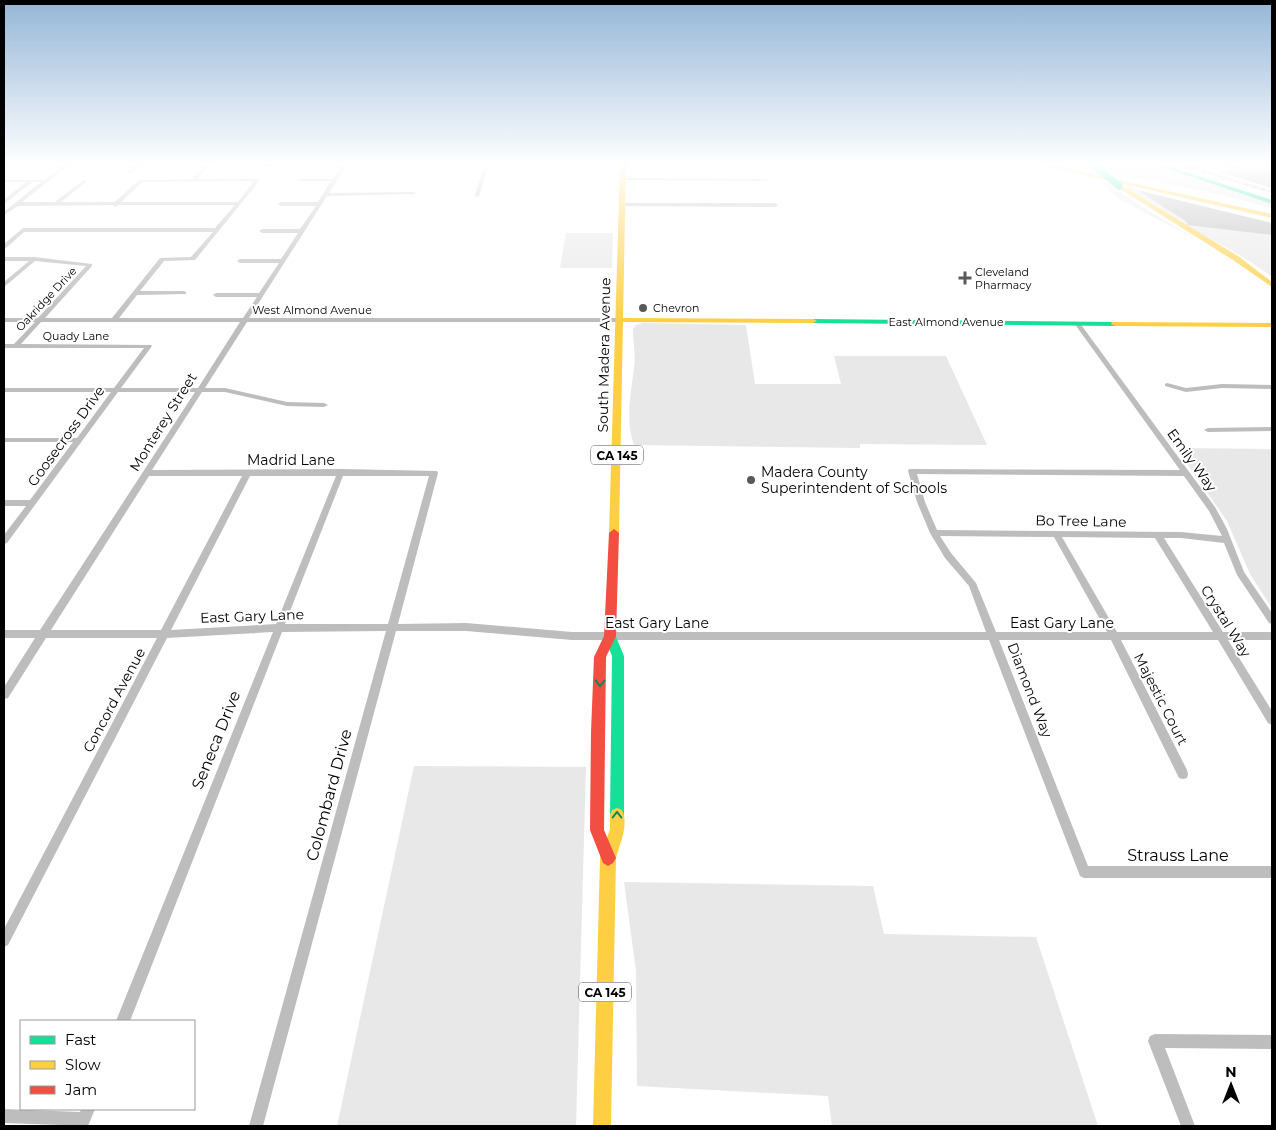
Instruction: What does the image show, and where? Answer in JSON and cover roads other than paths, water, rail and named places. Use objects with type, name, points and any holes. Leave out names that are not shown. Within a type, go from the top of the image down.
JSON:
[{"type":"main road","name":"South Madera Avenue","points":[[602,1126],[608,858],[617,829],[618,656],[610,636],[622,217]]},
{"type":"main road","points":[[1165,217],[1238,259],[1272,285]]},
{"type":"main road","name":"East Almond Avenue","points":[[620,320],[1272,324]]},
{"type":"main road","name":"South Madera Avenue","points":[[608,858],[597,830],[600,657],[610,636]]},
{"type":"street","points":[[114,320],[138,293],[162,259],[193,259],[228,217]]},
{"type":"street","name":"Monterey Street","points":[[4,695],[311,217]]},
{"type":"street","points":[[4,247],[23,230],[217,230]]},
{"type":"street","points":[[262,231],[302,231]]},
{"type":"street","points":[[4,259],[34,259]]},
{"type":"street","points":[[4,285],[34,259]]},
{"type":"street","name":"Oakridge Drive","points":[[16,346],[90,265],[34,259]]},
{"type":"street","points":[[240,261],[282,261]]},
{"type":"street","points":[[138,293],[184,293]]},
{"type":"street","points":[[216,294],[261,294]]},
{"type":"street","name":"West Almond Avenue","points":[[4,320],[620,320]]},
{"type":"street","name":"Emily Way","points":[[1078,323],[1218,519],[1240,573],[1272,620]]},
{"type":"street","name":"Quady Lane","points":[[4,346],[149,346]]},
{"type":"street","name":"Goosecross Drive","points":[[4,541],[149,346]]},
{"type":"street","points":[[1166,385],[1186,390],[1222,386],[1272,387]]},
{"type":"street","points":[[4,390],[236,391],[287,404],[324,405]]},
{"type":"street","points":[[1208,430],[1272,429]]},
{"type":"street","points":[[4,440],[80,440]]},
{"type":"street","name":"Diamond Way","points":[[1084,872],[995,636],[973,585],[962,568],[946,553],[934,533],[920,501],[912,471],[1186,473]]},
{"type":"street","name":"Concord Avenue","points":[[4,941],[248,472]]},
{"type":"street","name":"Seneca Drive","points":[[123,1020],[341,472]]},
{"type":"street","name":"Madrid Lane","points":[[148,473],[434,473]]},
{"type":"street","name":"Colombard Drive","points":[[256,1126],[434,473]]},
{"type":"street","points":[[4,503],[32,503]]},
{"type":"street","name":"Bo Tree Lane","points":[[934,533],[1158,535],[1227,540]]},
{"type":"street","points":[[1056,534],[1114,636]]},
{"type":"street","name":"Crystal Way","points":[[1158,535],[1272,720]]},
{"type":"street","name":"East Gary Lane","points":[[4,634],[164,634],[280,628],[466,627],[548,635],[610,636],[1272,636]]},
{"type":"street","name":"Majestic Court","points":[[1114,636],[1183,774]]},
{"type":"street","name":"Strauss Lane","points":[[1084,872],[1272,872]]},
{"type":"street","points":[[1188,1126],[1155,1041],[1272,1042]]},
{"type":"street","points":[[4,1116],[84,1118]]},
{"type":"place","name":"Cleveland Pharmacy","points":[[965,278]]},
{"type":"place","name":"Chevron","points":[[643,308]]},
{"type":"place","name":"Madera County Superintendent of Schools","points":[[751,480]]}]
